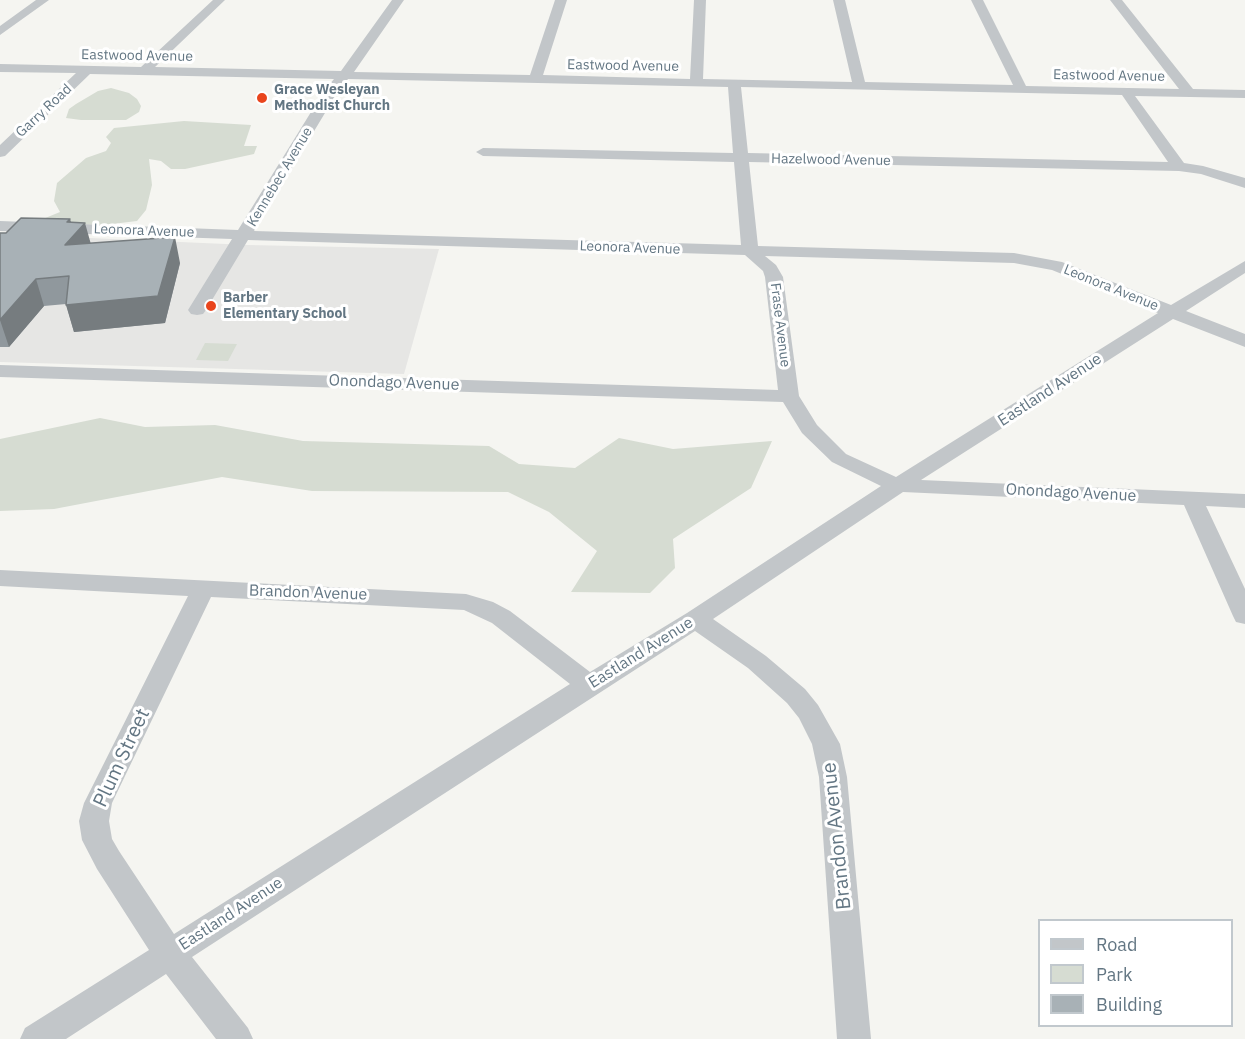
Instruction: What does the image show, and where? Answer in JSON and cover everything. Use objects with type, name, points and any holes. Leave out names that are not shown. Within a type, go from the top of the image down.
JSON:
[{"type":"street","points":[[0,31],[43,0]]},
{"type":"street","points":[[144,71],[219,0]]},
{"type":"street","name":"Kennebec Avenue","points":[[196,310],[244,236],[331,91],[398,0]]},
{"type":"street","points":[[535,79],[561,0]]},
{"type":"street","points":[[696,82],[700,0]]},
{"type":"street","points":[[839,0],[860,86]]},
{"type":"street","points":[[977,0],[1022,90]]},
{"type":"street","points":[[1116,0],[1189,93]]},
{"type":"street","name":"Eastwood Avenue","points":[[0,68],[1245,94]]},
{"type":"street","points":[[0,80],[70,70]]},
{"type":"street","name":"Garry Road","points":[[0,153],[87,70]]},
{"type":"street","points":[[734,83],[750,251]]},
{"type":"street","points":[[1126,92],[1179,166]]},
{"type":"street","name":"Hazelwood Avenue","points":[[483,152],[1179,166],[1203,170],[1245,183]]},
{"type":"street","name":"Leonora Avenue","points":[[2,228],[175,231],[244,236],[1028,260],[1056,266],[1245,341]]},
{"type":"street","name":"Frase Avenue","points":[[750,251],[770,269],[774,277],[789,396],[813,434],[839,458],[865,472],[898,485]]},
{"type":"street","name":"Eastland Avenue","points":[[37,1039],[589,685],[696,619],[898,485],[1245,266]]},
{"type":"street","name":"Onondago Avenue","points":[[0,371],[789,396]]},
{"type":"street","name":"Onondago Avenue","points":[[898,485],[1245,501]]},
{"type":"street","points":[[1192,499],[1245,616]]},
{"type":"street","name":"Brandon Avenue","points":[[0,578],[466,602],[501,617],[589,685]]},
{"type":"street","name":"Plum Street","points":[[203,589],[98,803],[94,821],[97,840],[108,860],[170,954],[236,1039]]},
{"type":"street","name":"Brandon Avenue","points":[[696,619],[756,662],[796,696],[809,712],[826,744],[833,777],[854,1039]]},
{"type":"shaded area","name":"Barber Elementary School","points":[[0,234],[248,245],[439,249],[404,374],[0,362]]},
{"type":"green space","points":[[111,88],[129,93],[137,99],[141,106],[139,112],[126,120],[66,118],[69,109],[76,104],[98,91]]},
{"type":"green space","points":[[184,121],[251,125],[244,146],[257,146],[254,154],[185,169],[171,169],[161,161],[149,159],[152,185],[146,210],[137,221],[104,225],[33,223],[60,212],[54,201],[57,183],[86,158],[106,151],[111,143],[106,137],[114,128]]},
{"type":"green space","points":[[205,343],[237,344],[228,361],[196,360]]},
{"type":"green space","points":[[100,418],[145,427],[215,425],[303,441],[489,446],[519,464],[575,468],[619,438],[673,449],[772,441],[751,488],[673,539],[675,568],[650,593],[571,592],[597,551],[549,512],[508,492],[312,491],[222,477],[54,509],[0,511],[0,439]]},
{"type":"building","points":[[21,218],[70,219],[67,222],[85,223],[65,245],[175,237],[158,296],[66,305],[69,276],[36,279],[0,320],[0,233],[6,233]]},
{"type":"place","name":"Grace Wesleyan Methodist Church","points":[[262,98]]},
{"type":"place","name":"Barber Elementary School","points":[[211,306]]}]
